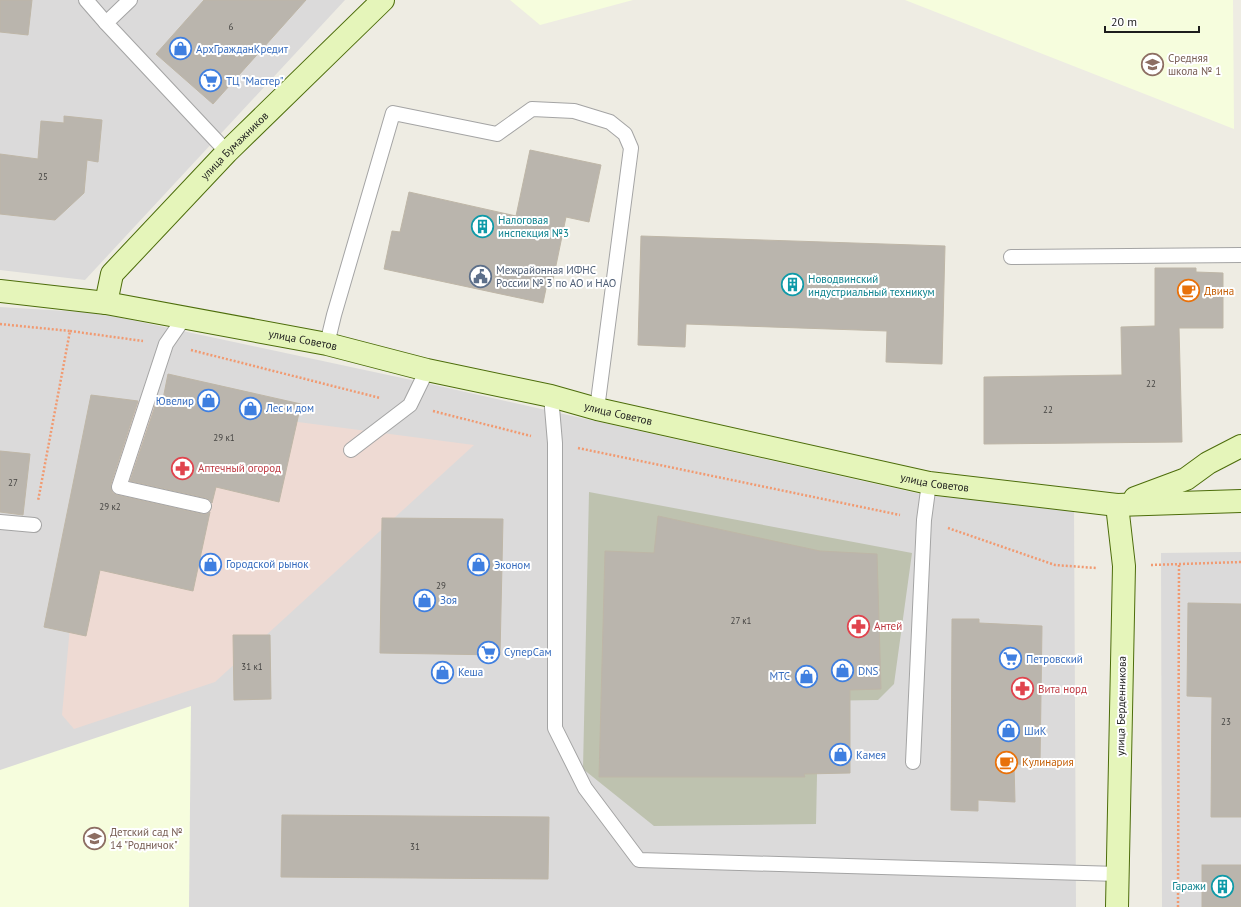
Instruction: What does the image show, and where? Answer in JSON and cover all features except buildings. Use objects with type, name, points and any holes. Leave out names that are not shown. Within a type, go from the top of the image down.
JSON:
[{"type":"street","name":"улица Бумажников","points":[[106,303],[112,274],[228,152],[383,0]]},
{"type":"street","name":"улица Советов","points":[[0,291],[106,303],[327,344],[427,370],[551,396],[597,409],[929,482],[1117,505],[1241,501]]},
{"type":"street","points":[[1117,505],[1186,480],[1208,463],[1241,446]]},
{"type":"street","name":"улица Берденникова","points":[[1117,505],[1124,566],[1117,907]]},
{"type":"lane","points":[[86,0],[106,24],[228,152]]},
{"type":"lane","points":[[106,24],[130,0]]},
{"type":"lane","points":[[327,344],[334,315],[393,113],[497,134],[532,109],[574,111],[610,122],[625,134],[631,148],[597,409]]},
{"type":"lane","points":[[1011,257],[1241,255]]},
{"type":"lane","points":[[184,318],[166,344],[119,487],[204,506]]},
{"type":"lane","points":[[351,450],[410,405],[427,370]]},
{"type":"lane","points":[[551,396],[555,443],[555,728],[585,788],[639,860],[1118,874]]},
{"type":"lane","points":[[913,762],[924,520],[929,482]]},
{"type":"lane","points":[[0,522],[34,525]]},
{"type":"path","points":[[0,324],[70,331],[166,344],[555,443],[924,520],[1055,565],[1094,568],[1241,562]]},
{"type":"path","points":[[34,525],[70,331]]},
{"type":"path","points":[[1178,907],[1179,564]]},
{"type":"shaded area","points":[[0,0],[345,0],[85,280],[0,270]]},
{"type":"shaded area","points":[[510,0],[633,0],[540,25]]},
{"type":"shaded area","name":"Средняя школа № 1","points":[[905,0],[1233,0],[1234,129]]},
{"type":"shaded area","points":[[0,307],[99,313],[430,384],[925,495],[1074,509],[1076,907],[0,907]]},
{"type":"shaded area","name":"Городской рынок","points":[[91,395],[474,445],[215,682],[74,729],[62,715]]},
{"type":"shaded area","points":[[589,492],[912,553],[894,684],[878,700],[812,701],[817,775],[816,824],[654,826],[583,769]]},
{"type":"shaded area","points":[[1241,552],[1241,907],[1162,907],[1161,553]]},
{"type":"shaded area","name":"Детский сад № 14 \"Родничок\"","points":[[191,706],[189,907],[0,907],[0,770]]},
{"type":"place","name":"АрхГражданКредит","points":[[181,49]]},
{"type":"place","name":"Средняя школа № 1","points":[[1152,64]]},
{"type":"place","name":"ТЦ \"Мастер\"","points":[[210,81]]},
{"type":"place","name":"Налоговая инспекция №3","points":[[483,226]]},
{"type":"place","name":"Межрайонная ИФНС России № 3 по АО и НАО","points":[[481,276]]},
{"type":"place","name":"Новодвинский индустриальный техникум","points":[[792,285]]},
{"type":"place","name":"Двина","points":[[1189,291]]},
{"type":"place","name":"Ювелир","points":[[209,401]]},
{"type":"place","name":"Лес и дом","points":[[251,408]]},
{"type":"place","name":"Аптечный огород","points":[[183,468]]},
{"type":"place","name":"Городской рынок","points":[[210,564]]},
{"type":"place","name":"Эконом","points":[[479,565]]},
{"type":"place","name":"Зоя","points":[[424,600]]},
{"type":"place","name":"Антей","points":[[858,626]]},
{"type":"place","name":"СуперСам","points":[[489,652]]},
{"type":"place","name":"Петровский","points":[[1010,659]]},
{"type":"place","name":"DNS","points":[[843,671]]},
{"type":"place","name":"Кеша","points":[[442,672]]},
{"type":"place","name":"МТС","points":[[806,676]]},
{"type":"place","name":"Вита норд","points":[[1022,689]]},
{"type":"place","name":"ШиК","points":[[1008,731]]},
{"type":"place","name":"Камея","points":[[841,755]]},
{"type":"place","name":"Кулинария","points":[[1007,762]]},
{"type":"place","name":"Детский сад № 14 \"Родничок\"","points":[[95,838]]},
{"type":"place","name":"Гаражи","points":[[1222,886]]}]
